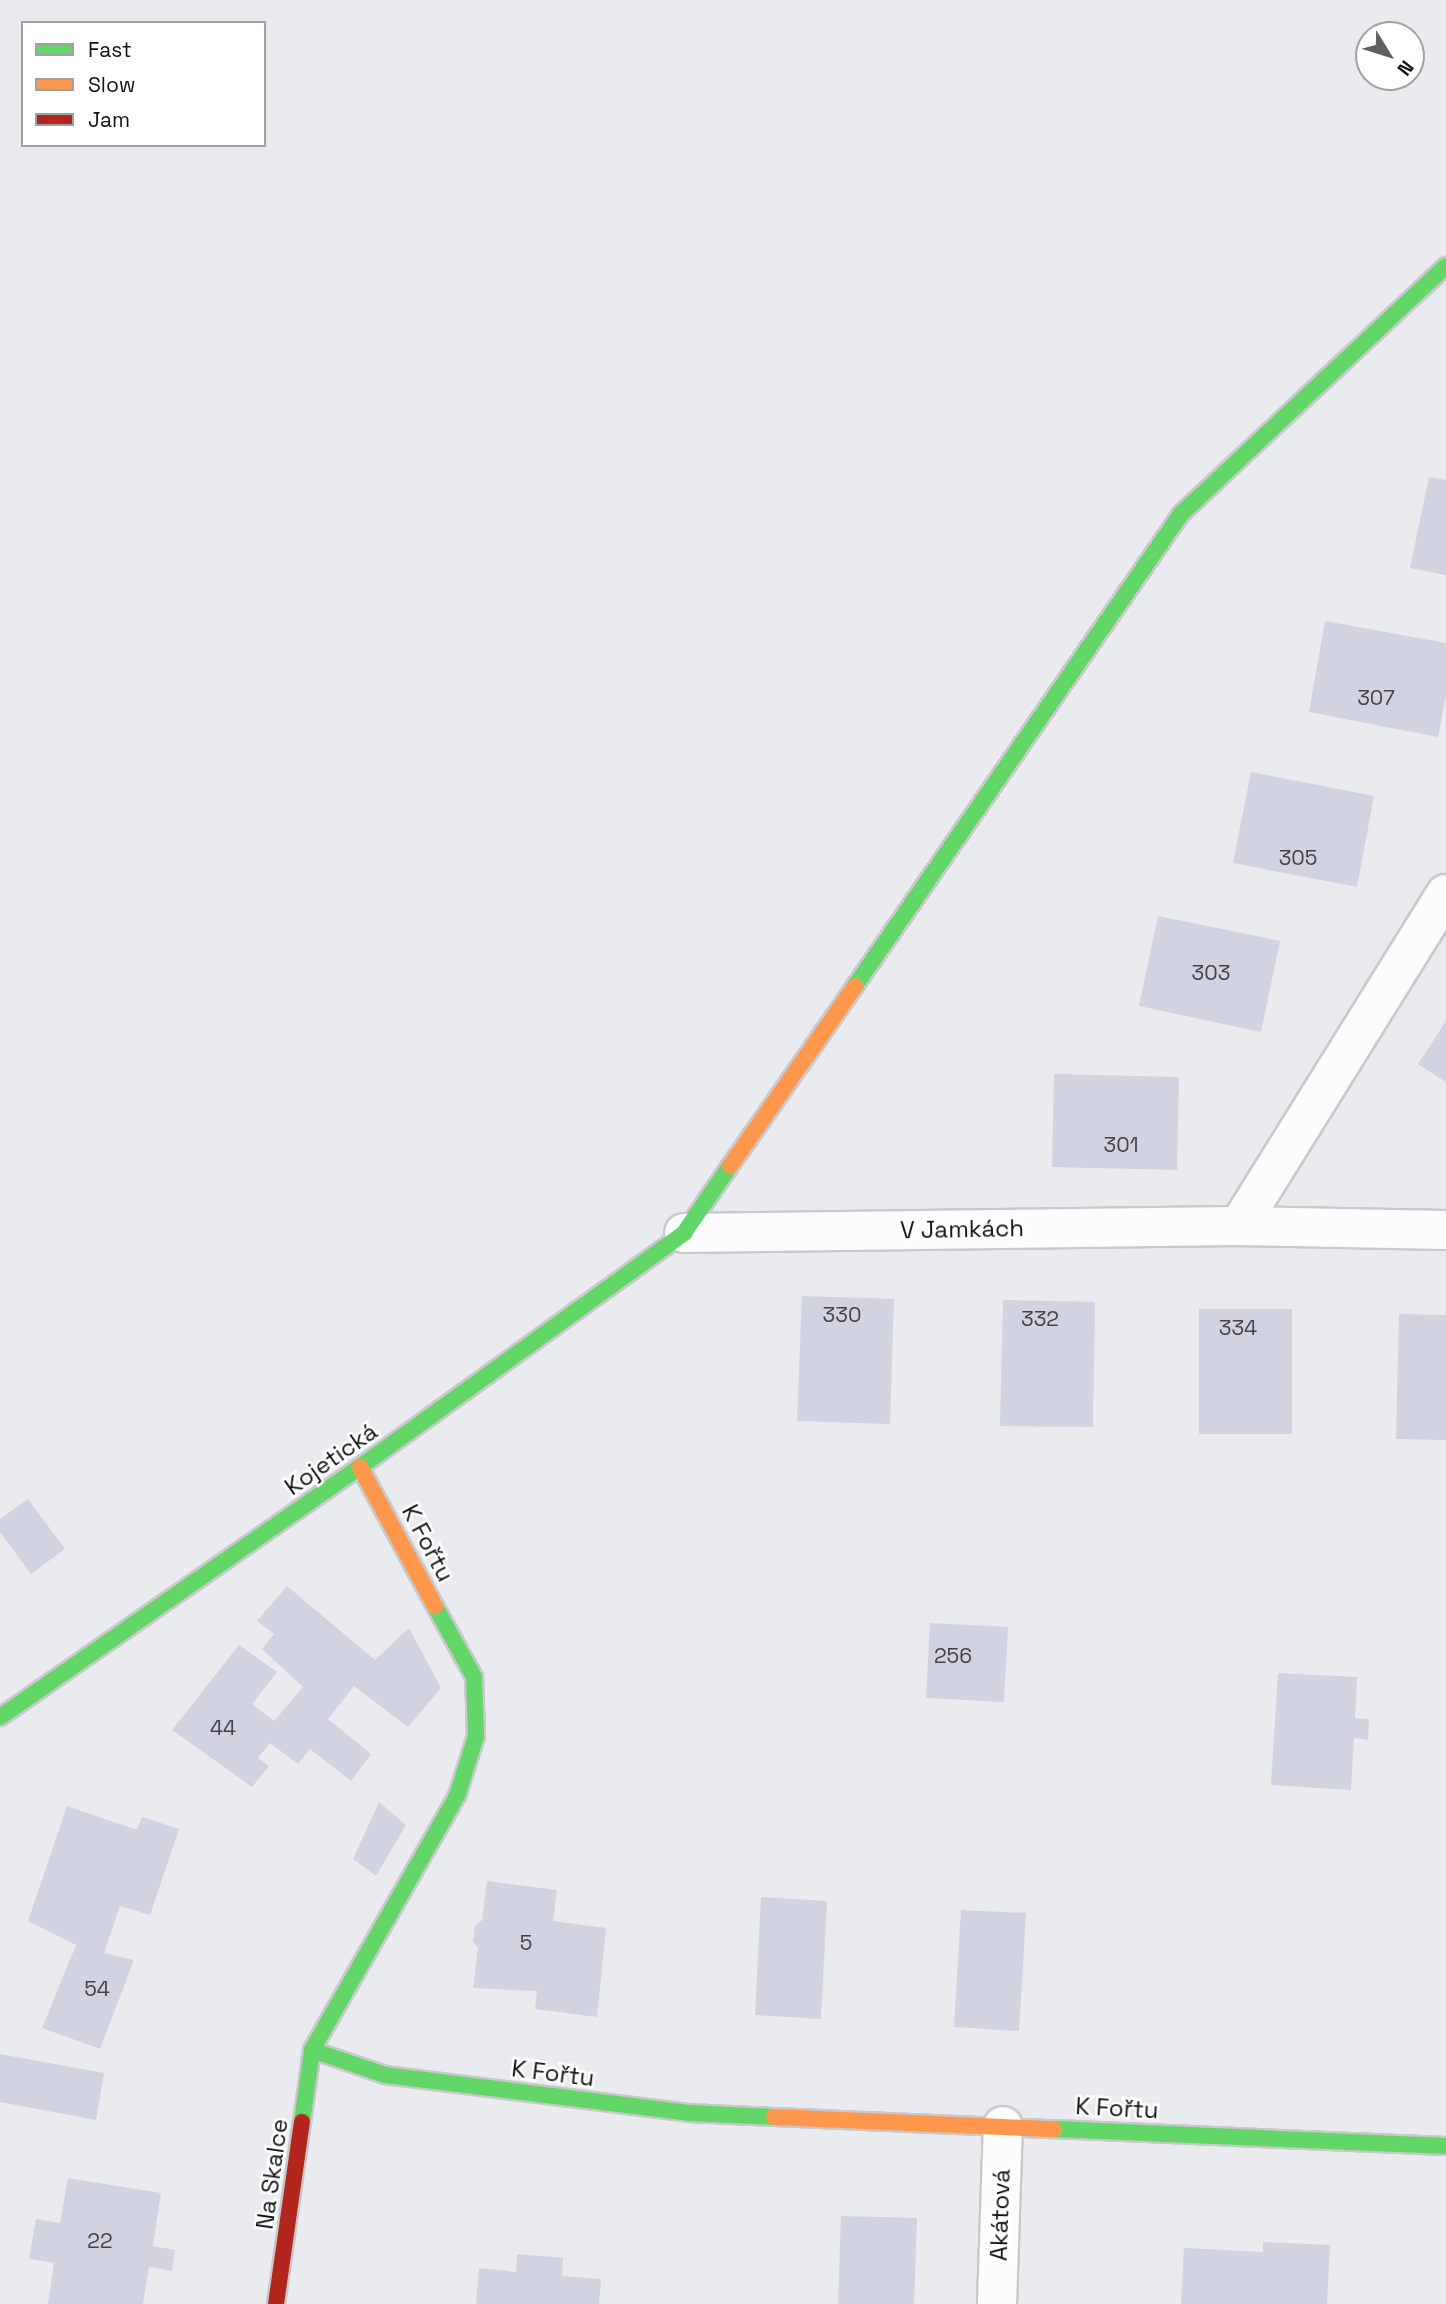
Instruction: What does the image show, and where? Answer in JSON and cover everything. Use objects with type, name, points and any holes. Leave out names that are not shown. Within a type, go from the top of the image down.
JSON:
[{"type":"street","name":"Kojetická","points":[[0,1717],[360,1467],[684,1233],[1181,514],[1446,267]]},
{"type":"street","points":[[1239,1226],[1446,894]]},
{"type":"street","name":"V Jamkách","points":[[684,1233],[1239,1226],[1446,1230]]},
{"type":"street","name":"K Fořtu","points":[[360,1467],[474,1677],[476,1736],[457,1796],[312,2050],[385,2076],[689,2113],[1446,2146]]},
{"type":"street","name":"Na Skalce","points":[[276,2304],[312,2050]]},
{"type":"street","name":"Akátová","points":[[996,2304],[1003,2126]]},
{"type":"building","points":[[1429,477],[1446,480],[1446,575],[1410,568]]},
{"type":"building","points":[[1325,621],[1446,643],[1446,696],[1438,737],[1309,712]]},
{"type":"building","points":[[1251,772],[1374,796],[1357,887],[1233,863]]},
{"type":"building","points":[[1158,916],[1280,941],[1261,1032],[1139,1006]]},
{"type":"building","points":[[1446,1021],[1446,1082],[1418,1064]]},
{"type":"building","points":[[1054,1074],[1179,1077],[1177,1170],[1052,1167]]},
{"type":"building","points":[[802,1296],[894,1299],[890,1424],[797,1421]]},
{"type":"building","points":[[1003,1300],[1095,1302],[1093,1427],[1000,1426]]},
{"type":"building","points":[[1199,1309],[1292,1309],[1292,1434],[1199,1434]]},
{"type":"building","points":[[1399,1314],[1446,1315],[1446,1440],[1396,1439]]},
{"type":"building","points":[[28,1499],[65,1549],[31,1574],[0,1532],[0,1519]]},
{"type":"building","points":[[287,1586],[375,1660],[409,1628],[441,1688],[408,1727],[354,1686],[328,1719],[371,1754],[351,1781],[310,1749],[298,1764],[270,1743],[258,1758],[269,1766],[252,1787],[172,1730],[239,1645],[277,1672],[252,1704],[274,1721],[303,1687],[262,1649],[274,1634],[257,1621]]},
{"type":"building","points":[[930,1623],[1008,1627],[1004,1702],[926,1698]]},
{"type":"building","points":[[1278,1673],[1357,1677],[1355,1718],[1369,1719],[1368,1740],[1354,1738],[1351,1790],[1271,1785]]},
{"type":"building","points":[[379,1802],[406,1825],[376,1876],[353,1859]]},
{"type":"building","points":[[67,1806],[137,1830],[142,1817],[179,1829],[150,1915],[120,1906],[104,1953],[134,1960],[100,2049],[42,2028],[76,1945],[28,1921]]},
{"type":"building","points":[[487,1881],[557,1890],[553,1921],[606,1928],[597,2017],[535,2009],[537,1991],[473,1988],[478,1948],[473,1941],[475,1926],[482,1920]]},
{"type":"building","points":[[761,1897],[827,1901],[821,2019],[755,2015]]},
{"type":"building","points":[[961,1910],[1026,1913],[1019,2031],[954,2027]]},
{"type":"building","points":[[0,2054],[104,2073],[96,2120],[0,2102]]},
{"type":"building","points":[[68,2178],[161,2193],[153,2246],[175,2250],[172,2271],[149,2267],[143,2304],[48,2304],[54,2263],[29,2259],[36,2219],[60,2223]]},
{"type":"building","points":[[841,2216],[917,2218],[914,2304],[838,2304]]},
{"type":"building","points":[[1263,2242],[1330,2245],[1327,2304],[1181,2304],[1184,2248],[1263,2252]]},
{"type":"building","points":[[517,2254],[563,2258],[562,2276],[601,2279],[599,2304],[476,2304],[479,2268],[516,2272]]},
{"type":"traffic: fast","points":[[855,986],[1181,514],[1446,266]]},
{"type":"traffic: fast","points":[[0,1717],[360,1467],[684,1233],[730,1166]]},
{"type":"traffic: fast","points":[[302,2122],[312,2050],[457,1796],[476,1736],[474,1677],[435,1606]]},
{"type":"traffic: fast","points":[[312,2050],[385,2075],[689,2113],[774,2117]]},
{"type":"traffic: fast","points":[[1054,2129],[1446,2146]]},
{"type":"traffic: slow","points":[[730,1166],[855,986]]},
{"type":"traffic: slow","points":[[360,1467],[435,1606]]},
{"type":"traffic: slow","points":[[774,2117],[1054,2129]]},
{"type":"traffic: jam","points":[[276,2304],[302,2122]]}]
